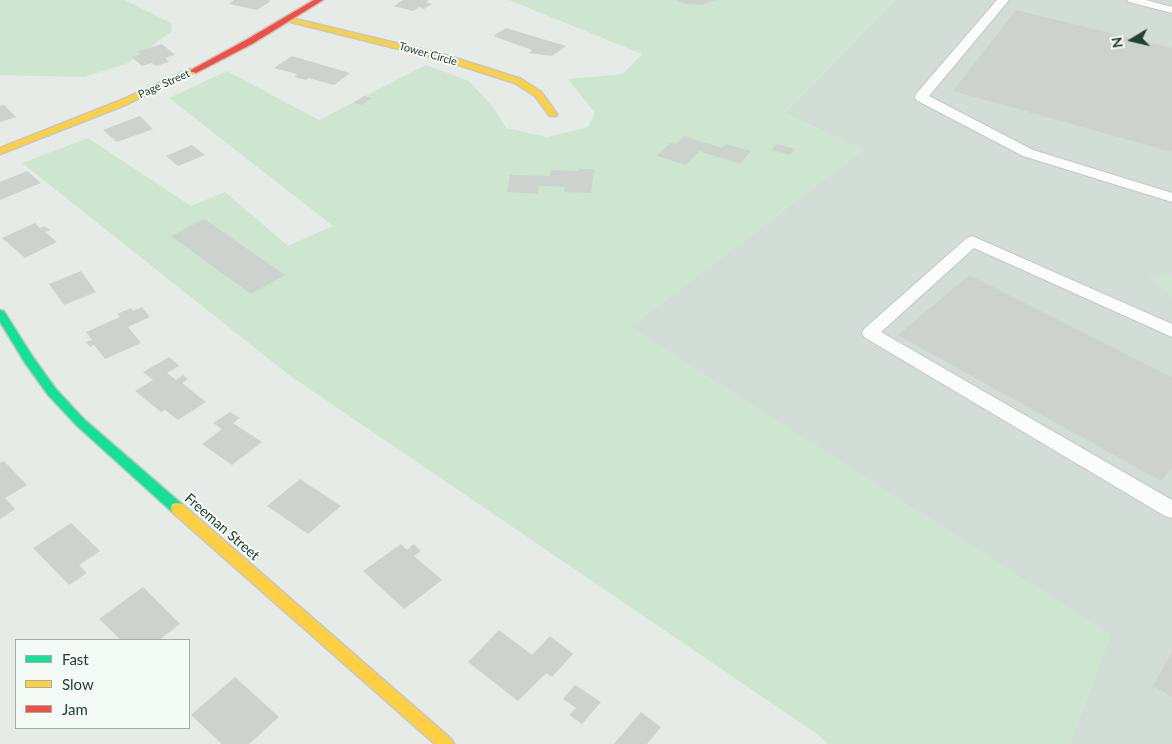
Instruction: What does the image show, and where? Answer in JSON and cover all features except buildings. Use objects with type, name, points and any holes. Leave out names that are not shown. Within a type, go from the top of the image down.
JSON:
[{"type":"street","name":"Page Street","points":[[0,151],[157,87],[231,52],[290,19],[319,0]]},
{"type":"street","name":"Tower Circle","points":[[290,19],[419,51],[518,81],[538,94],[553,114]]},
{"type":"street","name":"Freeman Street","points":[[0,313],[29,360],[52,392],[81,423],[446,744]]},
{"type":"lane","points":[[1003,0],[921,97],[1028,153],[1172,198]]},
{"type":"lane","points":[[1133,0],[1172,10]]},
{"type":"lane","points":[[1172,331],[972,241],[870,333],[1172,510]]},
{"type":"shaded area","points":[[895,0],[1172,0],[1172,744],[1070,744],[1110,635],[630,327],[863,150],[784,113]]},
{"type":"green space","points":[[0,0],[125,0],[171,23],[172,31],[128,63],[84,77],[0,75]]},
{"type":"green space","points":[[509,0],[895,0],[784,113],[863,150],[630,327],[1110,635],[1070,744],[828,744],[817,734],[289,375],[22,163],[88,138],[191,206],[225,192],[288,246],[333,226],[169,98],[227,71],[319,120],[426,65],[469,81],[493,107],[506,128],[547,137],[588,127],[595,113],[568,79],[623,74],[642,54]]},
{"type":"green space","points":[[1148,276],[1172,276],[1172,298]]},
{"type":"traffic: fast","points":[[0,313],[29,360],[52,392],[81,423],[177,508]]},
{"type":"traffic: slow","points":[[290,19],[446,58],[518,81],[538,94],[553,114]]},
{"type":"traffic: slow","points":[[0,151],[122,103],[193,71]]},
{"type":"traffic: slow","points":[[177,508],[446,744]]},
{"type":"traffic: jam","points":[[193,71],[249,42],[319,0]]}]
